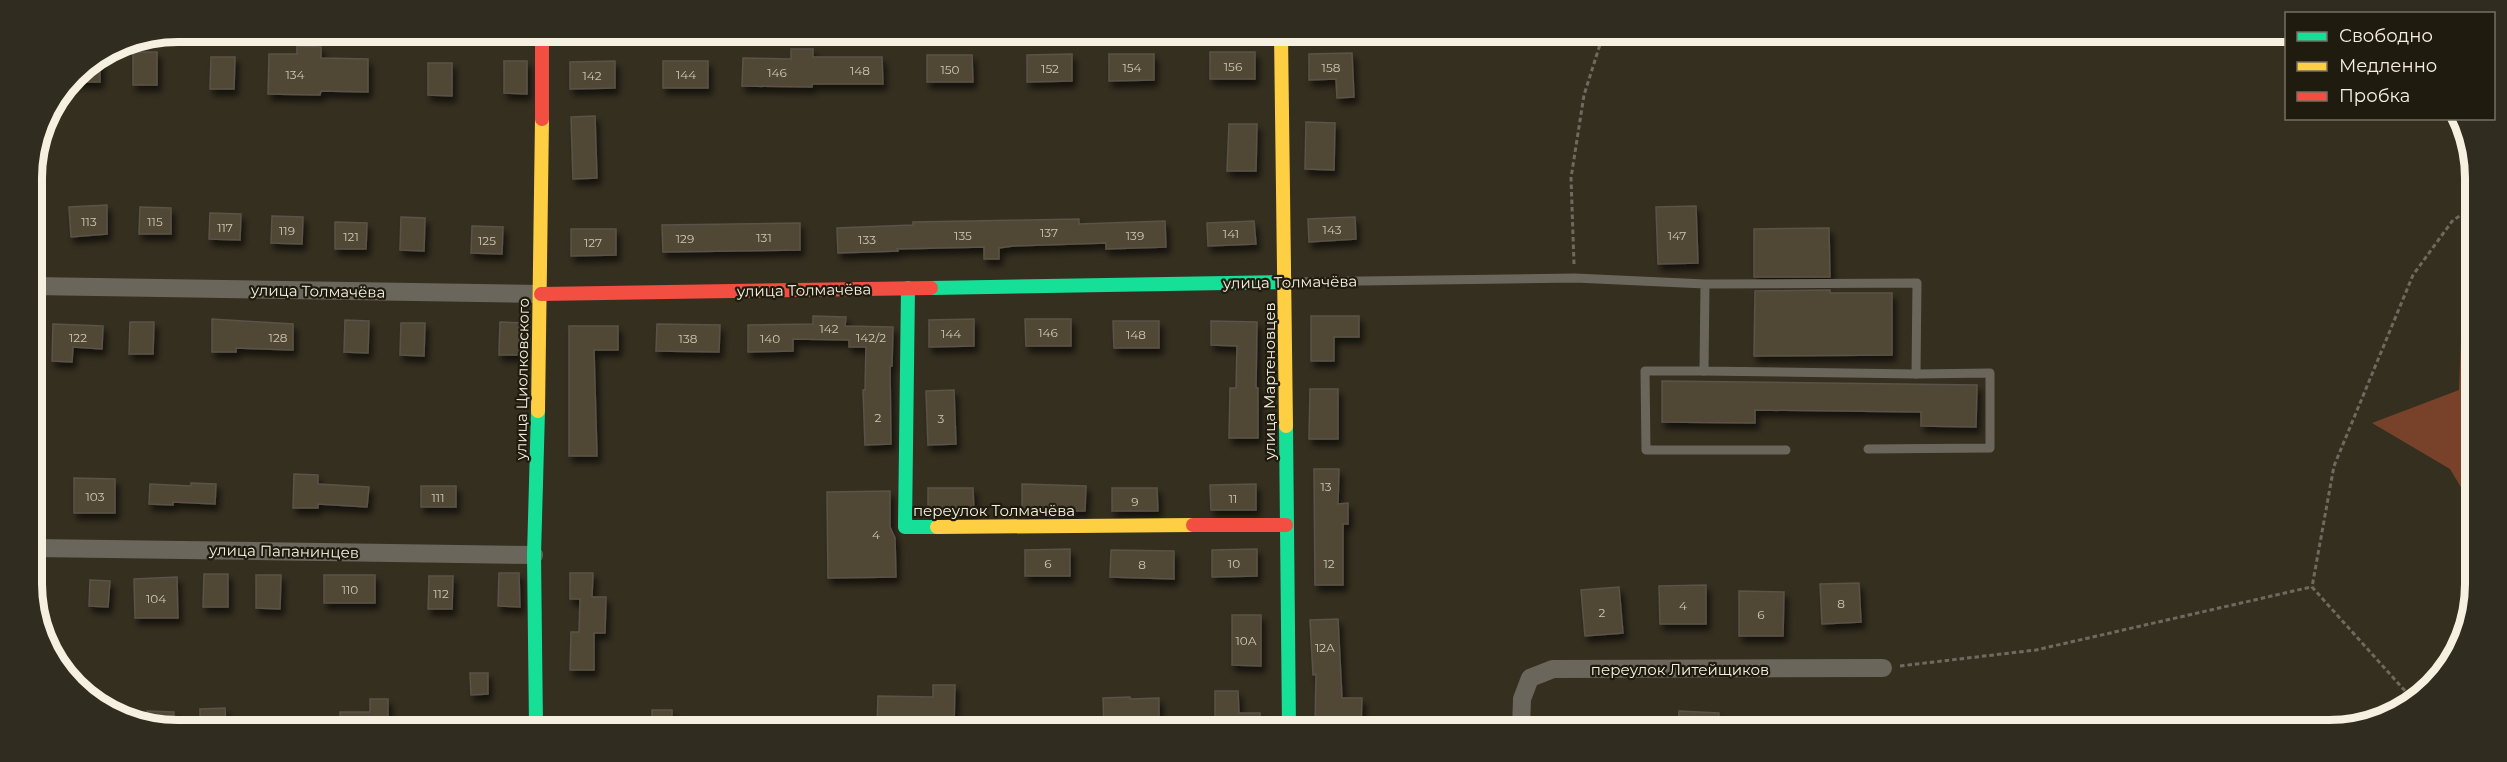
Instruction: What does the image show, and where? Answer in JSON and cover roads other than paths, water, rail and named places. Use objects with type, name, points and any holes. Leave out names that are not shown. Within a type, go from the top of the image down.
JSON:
[{"type":"street","name":"улица Циолковского","points":[[536,720],[534,555],[541,294],[542,42]]},
{"type":"street","name":"улица Мартеновцев","points":[[1281,42],[1289,720]]},
{"type":"street","name":"улица Толмачёва","points":[[42,286],[541,294],[1285,282]]},
{"type":"street","name":"переулок Толмачёва","points":[[908,288],[905,527],[1287,525]]},
{"type":"street","name":"улица Папанинцев","points":[[42,548],[534,555]]},
{"type":"street","name":"переулок Литейщиков","points":[[1521,720],[1522,699],[1530,678],[1553,669],[1883,668]]},
{"type":"lane","name":"улица Толмачёва","points":[[1285,282],[1575,278],[1705,284],[1917,283],[1916,374]]},
{"type":"lane","points":[[1704,371],[1705,284]]},
{"type":"lane","points":[[1785,450],[1646,450],[1645,371],[1990,373],[1990,448],[1868,449]]}]
